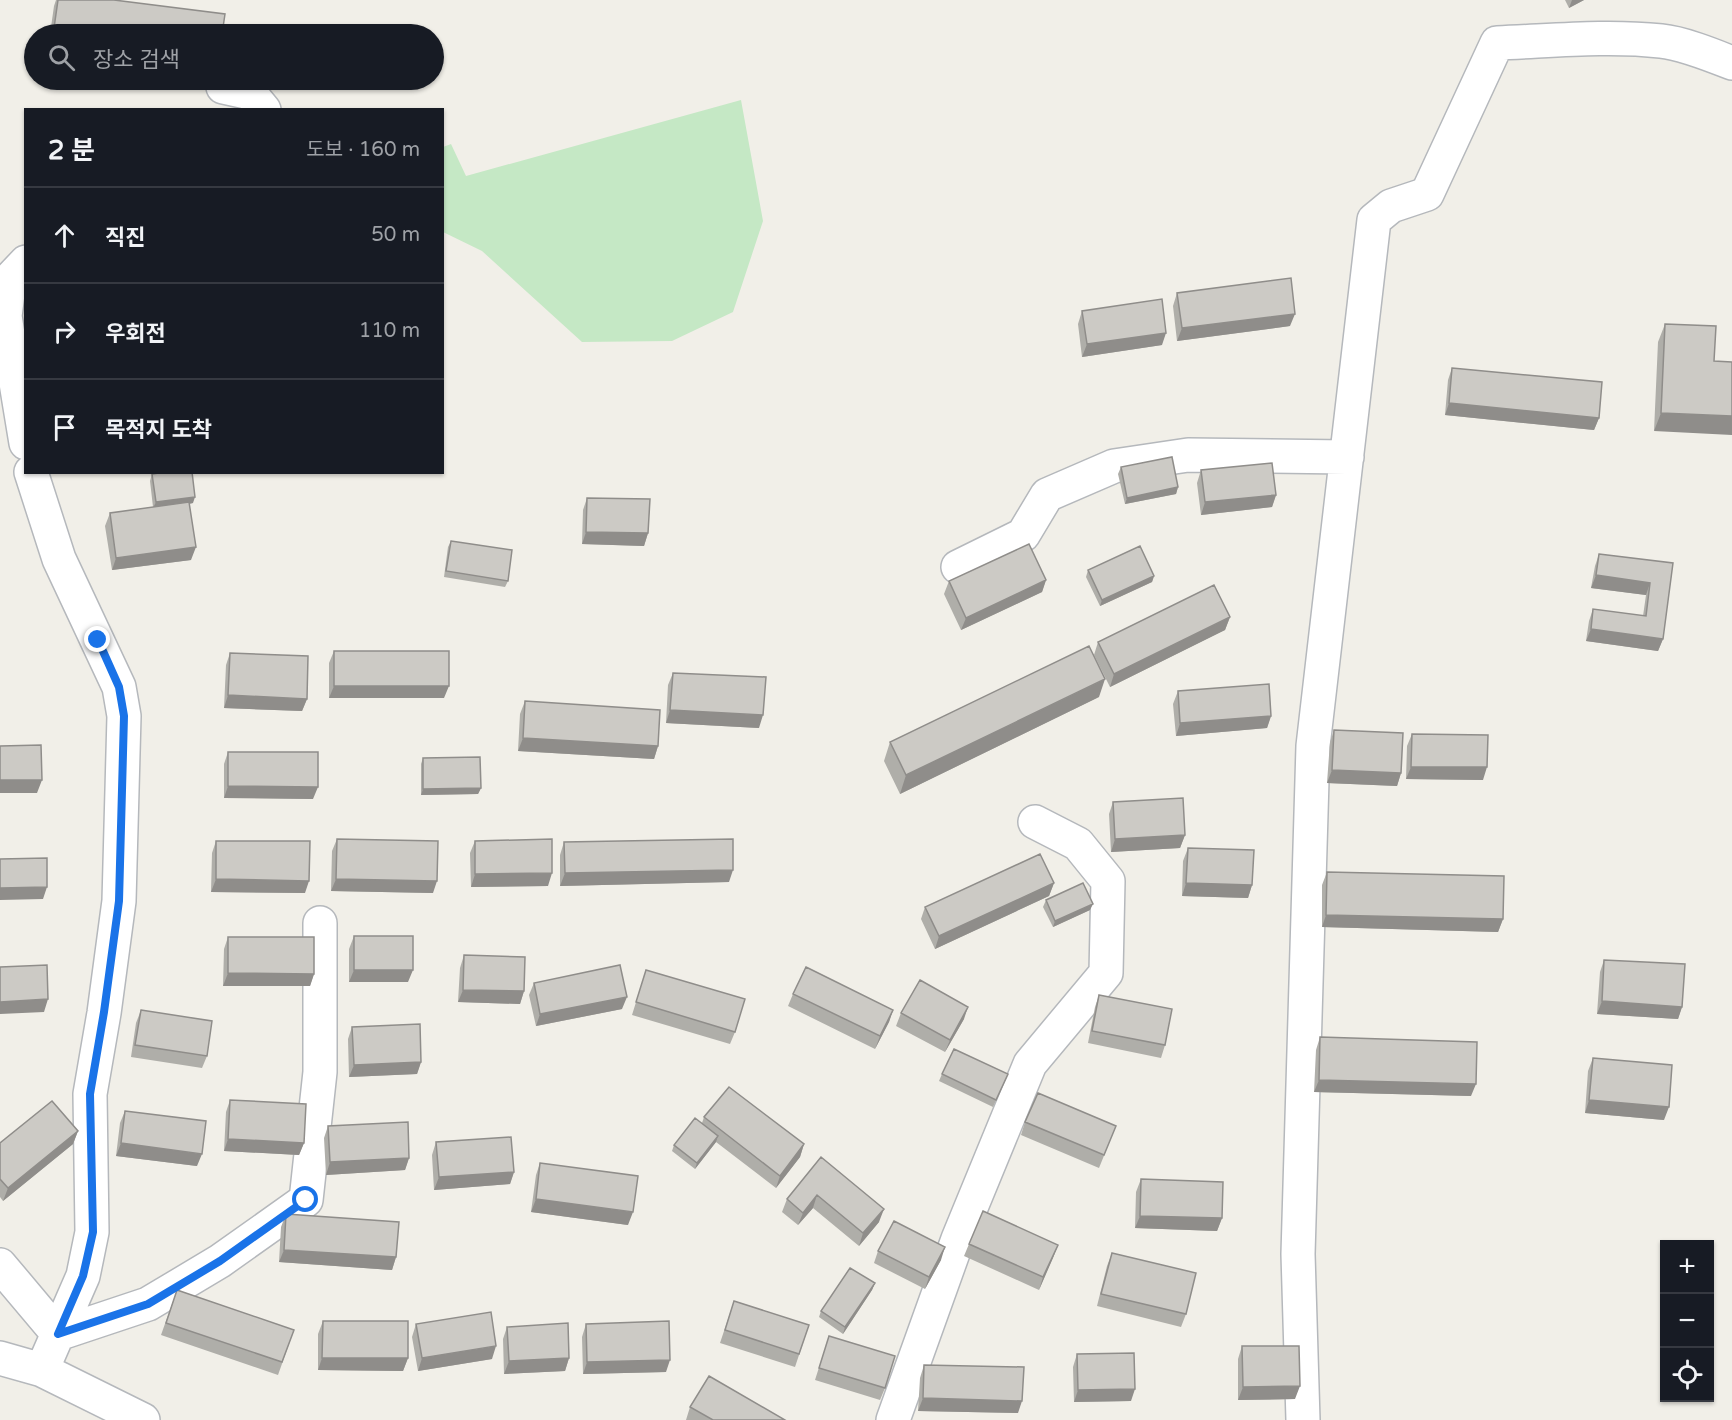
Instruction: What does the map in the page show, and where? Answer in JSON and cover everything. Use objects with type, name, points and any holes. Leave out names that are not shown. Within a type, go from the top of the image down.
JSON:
[{"type":"street","points":[[1303,1420],[1298,1254],[1314,746],[1374,220],[1391,206],[1427,194],[1497,43],[1612,39],[1663,41],[1732,63]]},
{"type":"street","points":[[236,90],[250,93],[262,108]]},
{"type":"street","points":[[24,264],[10,279],[5,316],[24,431]]},
{"type":"street","points":[[958,567],[1023,535],[1047,495],[1114,466],[1188,455],[1347,457]]},
{"type":"street","points":[[32,474],[59,559],[119,687],[124,716],[119,901],[90,1094],[93,1232],[83,1276],[42,1370]]},
{"type":"street","points":[[893,1420],[958,1239],[1030,1064],[1106,973],[1108,881],[1078,844],[1035,822]]},
{"type":"street","points":[[58,1334],[148,1304],[220,1261],[306,1200],[320,1072],[320,923]]},
{"type":"street","points":[[0,1265],[58,1334]]},
{"type":"street","points":[[0,1358],[42,1370],[143,1420]]},
{"type":"green space","points":[[741,100],[763,221],[733,312],[672,341],[582,342],[482,251],[444,232],[444,147],[451,144],[466,176]]},
{"type":"building","points":[[58,0],[114,0],[225,14],[224,24],[55,24]]},
{"type":"building","points":[[1291,278],[1295,314],[1182,328],[1177,293]]},
{"type":"building","points":[[1162,299],[1166,333],[1087,344],[1082,311]]},
{"type":"building","points":[[1665,324],[1716,326],[1714,361],[1732,362],[1732,416],[1661,413]]},
{"type":"building","points":[[1452,368],[1602,382],[1599,418],[1449,403]]},
{"type":"building","points":[[1172,457],[1178,487],[1127,498],[1121,467]]},
{"type":"building","points":[[1272,463],[1276,495],[1205,502],[1201,470]]},
{"type":"building","points":[[152,474],[192,474],[195,497],[156,502]]},
{"type":"building","points":[[587,498],[650,499],[648,533],[586,532]]},
{"type":"building","points":[[189,502],[196,547],[116,558],[110,513]]},
{"type":"building","points":[[451,541],[512,550],[508,581],[446,571]]},
{"type":"building","points":[[1029,544],[1046,580],[966,618],[949,581]]},
{"type":"building","points":[[1140,546],[1154,576],[1102,600],[1088,570]]},
{"type":"building","points":[[1599,554],[1673,563],[1663,639],[1591,629],[1593,609],[1646,616],[1650,583],[1596,575]]},
{"type":"building","points":[[1214,585],[1230,617],[1114,674],[1098,642]]},
{"type":"building","points":[[1089,646],[1105,679],[906,775],[890,742]]},
{"type":"building","points":[[334,651],[449,651],[449,686],[334,686]]},
{"type":"building","points":[[230,653],[308,656],[307,699],[228,695]]},
{"type":"building","points":[[673,673],[766,677],[763,715],[670,710]]},
{"type":"building","points":[[1269,684],[1271,716],[1180,723],[1178,691]]},
{"type":"building","points":[[525,701],[660,710],[658,746],[523,738]]},
{"type":"building","points":[[1334,730],[1403,733],[1401,773],[1332,770]]},
{"type":"building","points":[[1412,734],[1488,735],[1487,767],[1411,767]]},
{"type":"building","points":[[41,745],[42,780],[0,780],[0,746]]},
{"type":"building","points":[[228,752],[318,752],[318,787],[228,786]]},
{"type":"building","points":[[480,757],[481,788],[423,789],[423,758]]},
{"type":"building","points":[[1183,798],[1185,835],[1115,839],[1113,802]]},
{"type":"building","points":[[337,839],[438,841],[437,881],[336,879]]},
{"type":"building","points":[[552,839],[552,873],[475,874],[475,841]]},
{"type":"building","points":[[733,839],[733,870],[565,873],[564,842]]},
{"type":"building","points":[[216,841],[310,841],[309,881],[216,879]]},
{"type":"building","points":[[1188,848],[1254,850],[1252,885],[1186,883]]},
{"type":"building","points":[[1040,854],[1054,883],[939,936],[925,907]]},
{"type":"building","points":[[47,858],[47,887],[0,888],[0,859]]},
{"type":"building","points":[[1327,872],[1504,876],[1503,919],[1326,915]]},
{"type":"building","points":[[1083,883],[1093,904],[1055,921],[1046,900]]},
{"type":"building","points":[[354,936],[413,936],[413,970],[354,970]]},
{"type":"building","points":[[228,937],[314,937],[314,974],[228,973]]},
{"type":"building","points":[[464,955],[525,957],[524,991],[463,990]]},
{"type":"building","points":[[1604,960],[1685,964],[1682,1007],[1602,1001]]},
{"type":"building","points":[[47,965],[48,999],[0,1002],[0,967]]},
{"type":"building","points":[[620,965],[627,997],[540,1014],[534,983]]},
{"type":"building","points":[[806,967],[893,1010],[880,1036],[793,994]]},
{"type":"building","points":[[646,970],[745,999],[735,1032],[636,1002]]},
{"type":"building","points":[[920,980],[968,1007],[950,1040],[901,1013]]},
{"type":"building","points":[[1099,995],[1172,1009],[1165,1045],[1092,1031]]},
{"type":"building","points":[[141,1010],[212,1021],[207,1056],[135,1045]]},
{"type":"building","points":[[420,1024],[421,1062],[354,1065],[352,1027]]},
{"type":"building","points":[[1320,1037],[1477,1042],[1476,1084],[1319,1080]]},
{"type":"building","points":[[954,1049],[1008,1074],[996,1100],[942,1074]]},
{"type":"building","points":[[1593,1058],[1672,1065],[1669,1107],[1589,1100]]},
{"type":"building","points":[[729,1087],[804,1144],[780,1176],[704,1117]]},
{"type":"building","points":[[1038,1093],[1116,1126],[1104,1155],[1025,1122]]},
{"type":"building","points":[[230,1100],[306,1104],[304,1143],[228,1139]]},
{"type":"building","points":[[52,1101],[78,1131],[8,1188],[0,1179],[0,1143]]},
{"type":"building","points":[[125,1111],[206,1121],[202,1154],[121,1143]]},
{"type":"building","points":[[695,1118],[718,1136],[697,1163],[674,1145]]},
{"type":"building","points":[[408,1122],[409,1158],[330,1162],[328,1126]]},
{"type":"building","points":[[511,1137],[514,1172],[439,1177],[436,1142]]},
{"type":"building","points":[[821,1157],[884,1209],[863,1233],[817,1195],[803,1213],[787,1199]]},
{"type":"building","points":[[540,1163],[638,1176],[633,1212],[536,1199]]},
{"type":"building","points":[[1141,1179],[1223,1182],[1222,1218],[1140,1216]]},
{"type":"building","points":[[983,1211],[1058,1245],[1043,1277],[969,1244]]},
{"type":"building","points":[[286,1214],[399,1222],[396,1257],[284,1250]]},
{"type":"building","points":[[894,1221],[945,1247],[929,1277],[878,1251]]},
{"type":"building","points":[[1112,1253],[1196,1273],[1186,1314],[1101,1294]]},
{"type":"building","points":[[850,1268],[875,1283],[845,1327],[821,1311]]},
{"type":"building","points":[[177,1290],[294,1330],[282,1362],[166,1323]]},
{"type":"building","points":[[734,1301],[809,1325],[799,1354],[725,1330]]},
{"type":"building","points":[[491,1312],[496,1346],[422,1358],[416,1324]]},
{"type":"building","points":[[323,1321],[408,1321],[408,1358],[322,1358]]},
{"type":"building","points":[[669,1321],[670,1360],[587,1362],[586,1324]]},
{"type":"building","points":[[568,1323],[569,1358],[509,1361],[507,1327]]},
{"type":"building","points":[[829,1336],[895,1356],[885,1388],[819,1368]]},
{"type":"building","points":[[1242,1346],[1299,1346],[1300,1386],[1243,1387]]},
{"type":"building","points":[[1134,1353],[1135,1389],[1078,1390],[1077,1354]]},
{"type":"building","points":[[924,1365],[1024,1367],[1022,1401],[923,1398]]},
{"type":"building","points":[[709,1376],[785,1420],[713,1420],[690,1407]]},
{"type":"route","points":[[98,640],[119,687],[124,716],[119,901],[90,1094],[93,1232],[83,1276],[58,1334],[148,1304],[220,1261],[306,1200]]}]
